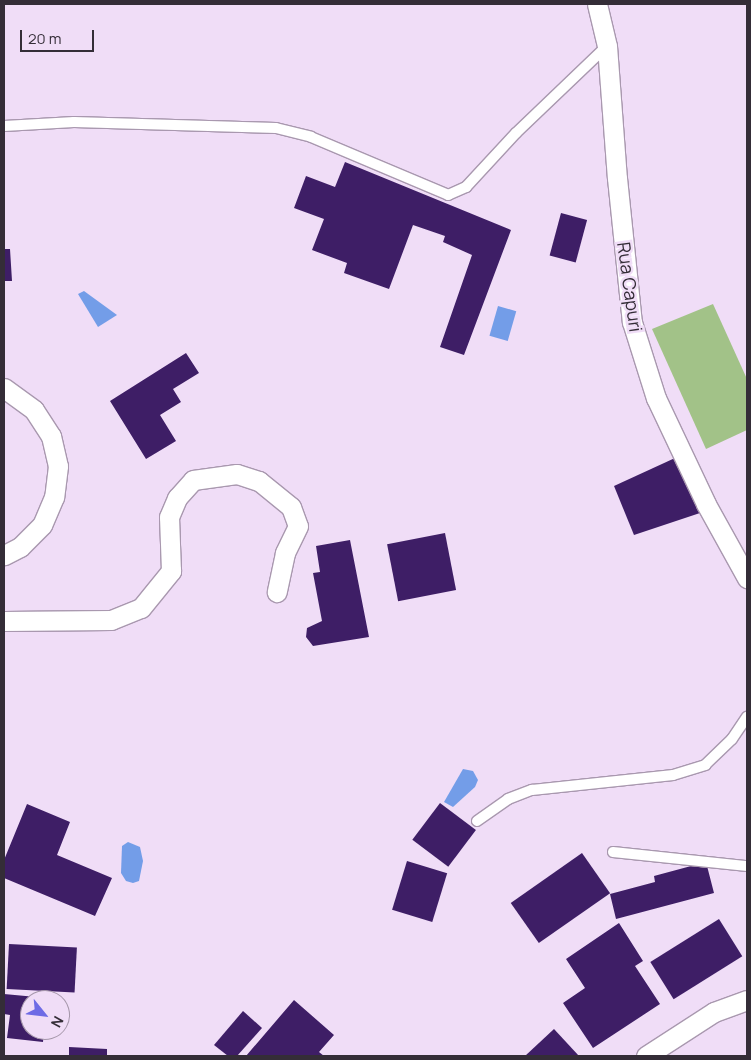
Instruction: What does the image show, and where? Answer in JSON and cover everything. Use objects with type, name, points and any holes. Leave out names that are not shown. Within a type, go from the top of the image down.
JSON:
[{"type":"street","name":"Rua Capuri","points":[[597,4],[607,46],[617,178],[632,322],[656,398],[706,504],[747,578]]},
{"type":"street","points":[[4,388],[34,410],[50,436],[58,466],[54,497],[42,524],[20,547],[4,555]]},
{"type":"street","points":[[4,621],[111,620],[141,608],[171,571],[169,517],[177,498],[193,480],[237,474],[259,481],[291,507],[298,526],[285,553],[277,592]]},
{"type":"street","points":[[646,1056],[714,1012],[747,1000]]},
{"type":"lane","points":[[4,126],[74,122],[276,128],[311,137],[448,195],[466,187],[516,133],[607,46]]},
{"type":"lane","points":[[478,821],[508,799],[532,790],[673,775],[705,765],[732,739],[747,717]]},
{"type":"lane","points":[[613,852],[747,866]]},
{"type":"green space","points":[[713,304],[747,379],[747,430],[706,449],[652,329]]},
{"type":"water","points":[[84,291],[117,315],[98,327],[78,294]]},
{"type":"water","points":[[498,306],[516,311],[508,341],[489,336]]},
{"type":"water","points":[[463,769],[473,771],[478,780],[475,787],[453,807],[444,802]]},
{"type":"water","points":[[128,842],[140,847],[143,861],[139,881],[133,883],[126,881],[121,873],[122,846]]},
{"type":"building","points":[[345,162],[511,230],[464,355],[440,347],[472,255],[443,242],[445,236],[413,225],[389,289],[344,273],[347,263],[312,250],[324,219],[294,208],[306,176],[335,187]]},
{"type":"building","points":[[561,213],[587,220],[576,262],[550,256]]},
{"type":"building","points":[[4,249],[10,249],[12,281],[4,281]]},
{"type":"building","points":[[186,353],[199,373],[173,389],[181,402],[160,415],[176,441],[146,459],[110,401]]},
{"type":"building","points":[[675,458],[700,513],[634,535],[614,486]]},
{"type":"building","points":[[445,533],[456,590],[398,601],[387,544]]},
{"type":"building","points":[[350,540],[369,637],[313,646],[306,637],[307,628],[322,621],[313,573],[320,572],[316,546]]},
{"type":"building","points":[[440,803],[476,830],[448,867],[412,840]]},
{"type":"building","points":[[27,804],[70,822],[57,855],[112,878],[95,916],[4,878],[4,860]]},
{"type":"building","points":[[582,853],[610,893],[539,943],[511,903]]},
{"type":"building","points":[[407,861],[447,873],[432,922],[392,910]]},
{"type":"building","points":[[706,862],[714,893],[616,919],[610,894],[655,882],[654,876]]},
{"type":"building","points":[[719,919],[742,956],[674,999],[650,962]]},
{"type":"building","points":[[619,923],[643,961],[635,966],[660,1004],[593,1048],[563,1003],[585,988],[566,959]]},
{"type":"building","points":[[9,944],[77,948],[75,992],[70,992],[70,990],[7,989]]},
{"type":"building","points":[[4,994],[20,995],[20,1039],[7,1038],[10,1015],[4,1014]]},
{"type":"building","points":[[294,1000],[334,1035],[319,1052],[324,1056],[246,1056]]},
{"type":"building","points":[[243,1011],[262,1028],[237,1056],[228,1056],[214,1045]]},
{"type":"building","points":[[554,1029],[579,1056],[525,1056]]},
{"type":"building","points":[[25,1040],[43,1040],[43,1042]]},
{"type":"building","points":[[69,1047],[107,1049],[107,1056],[69,1056]]}]
